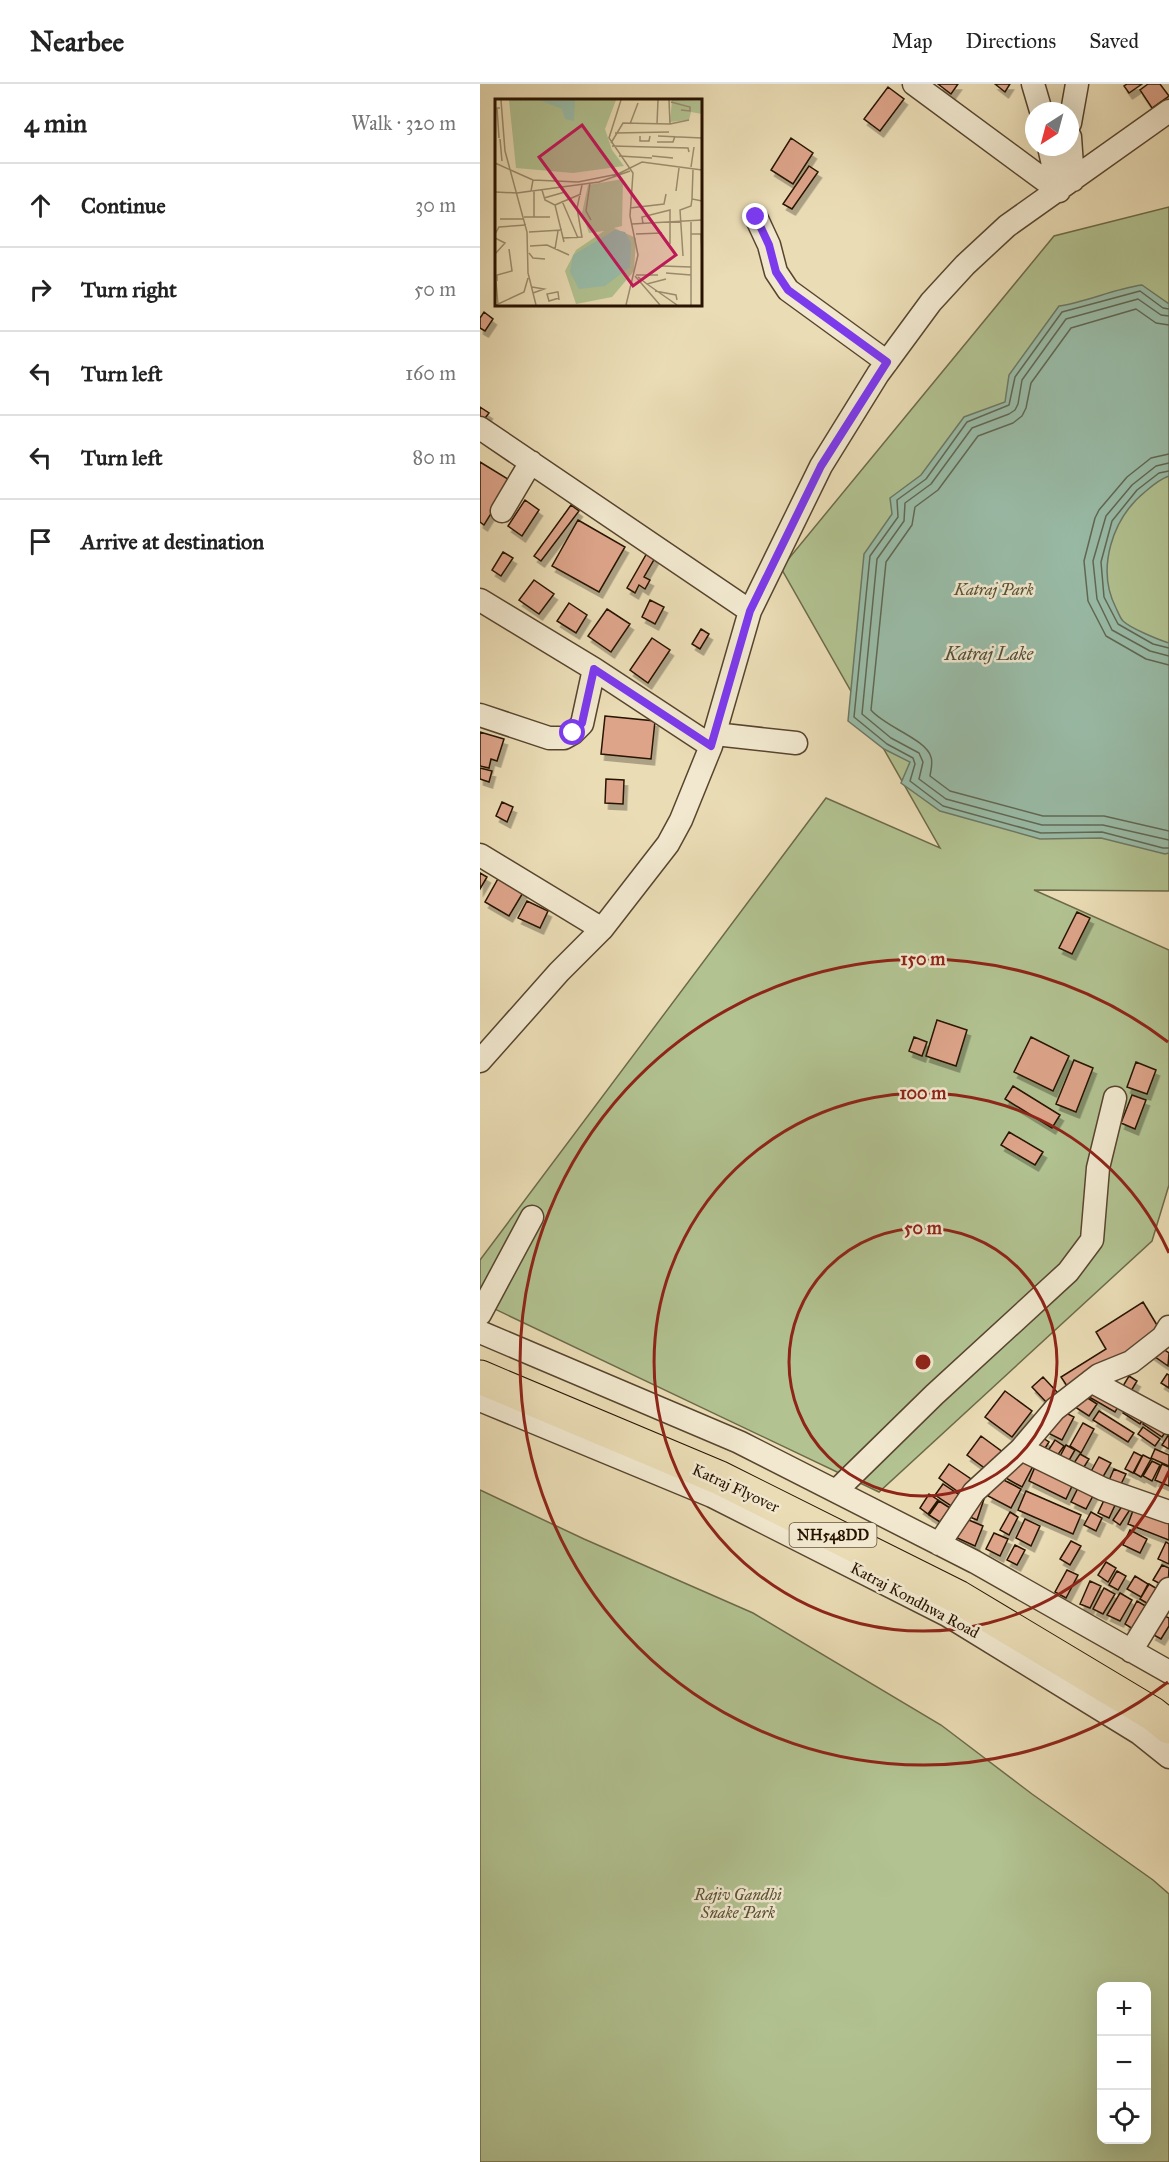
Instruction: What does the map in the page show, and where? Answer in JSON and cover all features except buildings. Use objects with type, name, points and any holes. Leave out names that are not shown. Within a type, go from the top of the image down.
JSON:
[{"type":"highway","name":"Katraj Flyover","points":[[480,1354],[729,1459],[968,1578],[1169,1700]]},
{"type":"highway","name":"Katraj Flyover","points":[[480,1377],[720,1478],[958,1597],[1153,1714],[1169,1727]]},
{"type":"street","points":[[914,84],[1066,186]]},
{"type":"street","points":[[1033,84],[1038,102]]},
{"type":"street","points":[[1074,102],[1077,84]]},
{"type":"street","points":[[480,1061],[559,972],[602,930],[668,844],[681,820],[713,740],[750,611],[821,466],[887,362],[931,302],[964,265],[1007,226],[1169,111]]},
{"type":"street","points":[[1053,156],[1066,186]]},
{"type":"street","points":[[1066,186],[1068,156]]},
{"type":"street","points":[[756,217],[769,245],[776,272],[788,290],[887,362]]},
{"type":"street","points":[[480,428],[750,611]]},
{"type":"street","points":[[501,511],[531,462]]},
{"type":"street","points":[[480,600],[713,740],[796,743]]},
{"type":"street","points":[[480,715],[549,738],[564,738],[573,733],[582,723],[594,669]]},
{"type":"street","points":[[480,855],[602,930]]},
{"type":"street","points":[[836,1491],[934,1395],[1068,1272],[1092,1240],[1098,1168],[1115,1098]]},
{"type":"street","points":[[480,1314],[532,1217]]},
{"type":"street","points":[[939,1544],[974,1492],[1022,1449],[1055,1409],[1099,1375],[1131,1362],[1163,1337],[1169,1327]]},
{"type":"street","points":[[480,1332],[739,1442],[939,1544],[1169,1672]]},
{"type":"street","points":[[1091,1381],[1169,1423]]},
{"type":"street","name":"Katraj Kondhwa Road","points":[[480,1400],[712,1496],[947,1615],[1138,1732],[1169,1757]]},
{"type":"street","points":[[1022,1449],[1103,1489],[1169,1512]]},
{"type":"street","points":[[1131,1651],[1169,1589]]},
{"type":"green space","name":"Katraj Park","points":[[1169,207],[1169,891],[1034,890],[1169,950],[1169,1185],[1152,1241],[879,1492],[480,1302],[480,1260],[826,798],[940,848],[781,568],[1054,236]]},
{"type":"green space","name":"Rajiv Gandhi Snake Park","points":[[480,1490],[584,1539],[753,1613],[941,1725],[1169,1894],[1169,2162],[480,2162]]},
{"type":"water","name":"Katraj Lake","points":[[1142,285],[1169,304],[1169,476],[1146,491],[1124,515],[1111,545],[1107,577],[1110,593],[1123,621],[1152,637],[1169,643],[1169,853],[1165,854],[1101,838],[1040,839],[940,811],[901,783],[910,762],[884,749],[848,721],[864,554],[892,514],[890,498],[921,475],[964,417],[1005,402],[1009,375],[1059,306]]},
{"type":"route","points":[[573,733],[582,723],[594,669],[711,746],[750,611],[821,466],[887,362],[788,290],[776,272],[769,245],[756,217]]}]
